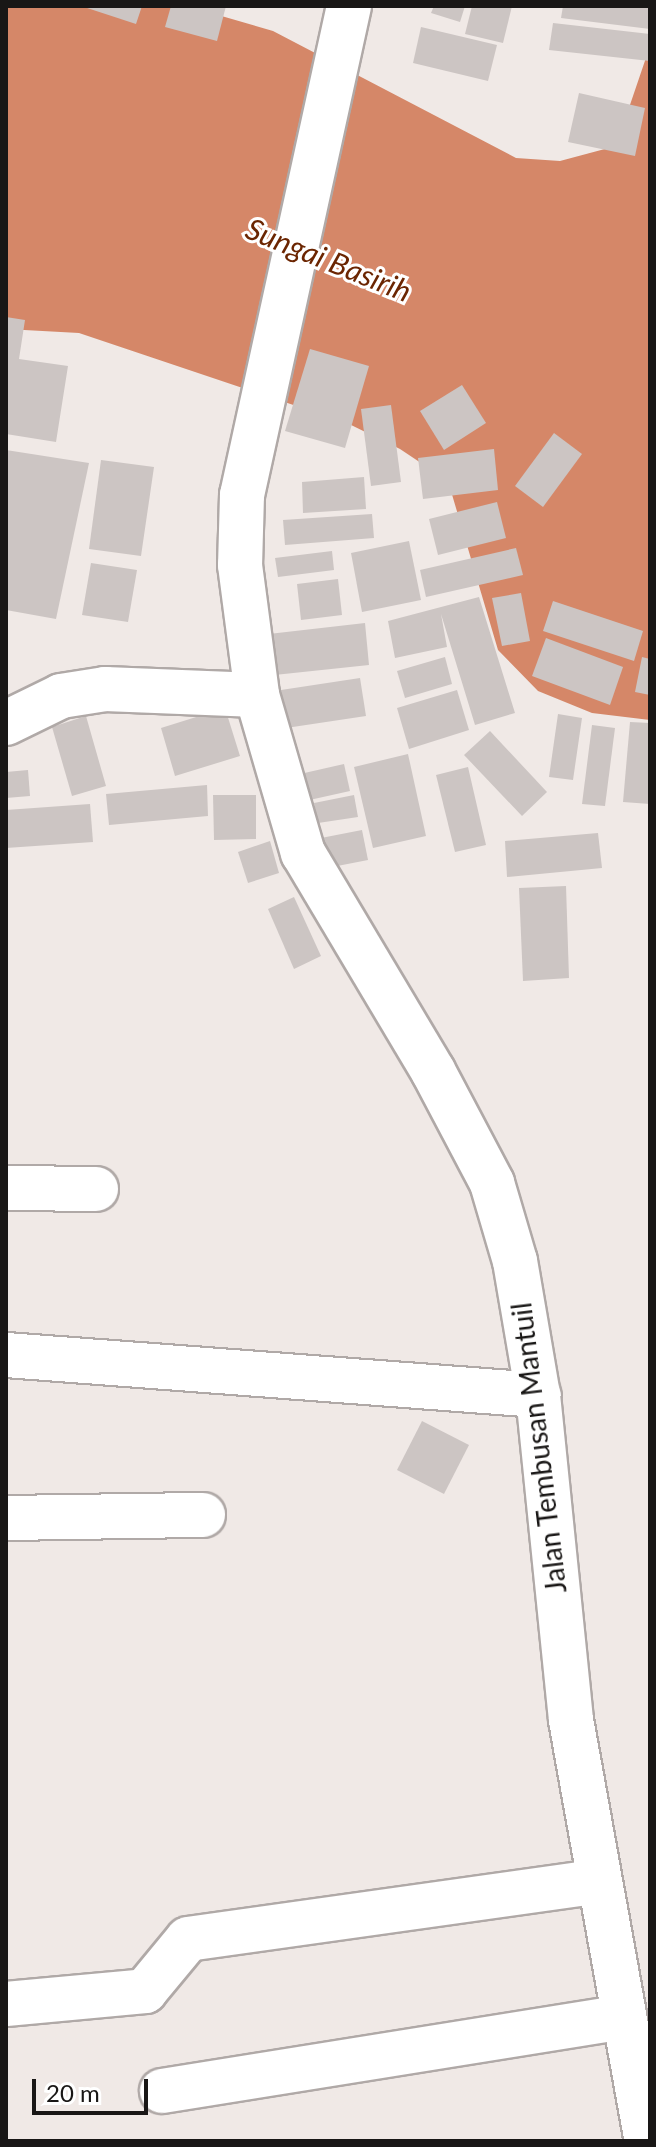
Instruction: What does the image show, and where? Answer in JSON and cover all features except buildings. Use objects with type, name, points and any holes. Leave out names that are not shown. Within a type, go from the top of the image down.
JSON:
[{"type":"street","name":"Jalan Tembusan Mantuil","points":[[348,17],[252,426],[240,565],[257,695],[303,853],[492,1183],[515,1261],[538,1395],[563,1661],[599,1881],[647,2141]]},
{"type":"street","points":[[6,723],[61,696],[105,689],[257,695]]},
{"type":"street","points":[[6,1188],[96,1189]]},
{"type":"street","points":[[6,1355],[538,1395]]},
{"type":"street","points":[[6,1518],[203,1515]]},
{"type":"street","points":[[6,2004],[145,1991],[188,1939],[599,1881]]},
{"type":"street","points":[[162,2091],[624,2017]]},
{"type":"water","name":"Sungai Basirih","points":[[6,6],[187,6],[273,31],[516,158],[560,161],[616,146],[650,46],[650,720],[592,713],[538,691],[498,650],[448,481],[400,449],[347,423],[79,333],[6,329]]}]
